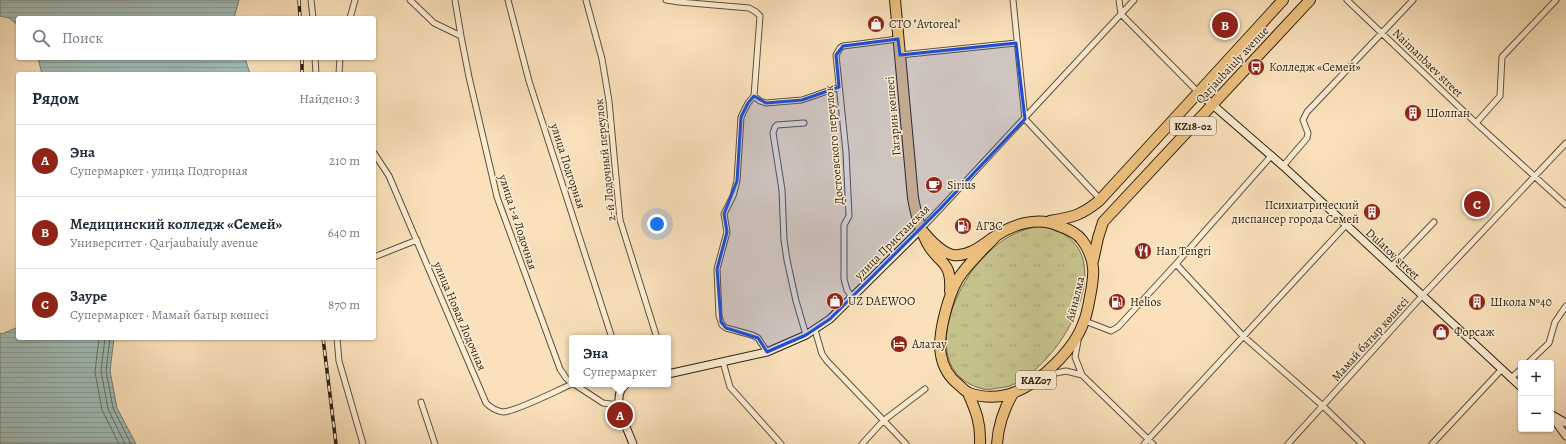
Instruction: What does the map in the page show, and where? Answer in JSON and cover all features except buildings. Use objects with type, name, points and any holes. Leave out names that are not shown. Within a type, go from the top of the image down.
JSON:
[{"type":"highway","name":"Гагарин көшесі","points":[[895,0],[913,198],[916,218],[921,229]]},
{"type":"highway","name":"Qarjaubaiuly avenue","points":[[1050,222],[1073,217],[1085,212],[1100,199],[1282,0]]},
{"type":"highway","name":"Qarjaubaiuly avenue","points":[[1093,261],[1103,222],[1310,0]]},
{"type":"highway","name":"Айналма","points":[[1032,221],[1050,222],[1074,232],[1082,240],[1093,261],[1094,276],[1085,321],[1079,334],[1060,360],[1037,379],[1013,393],[990,397],[968,392],[950,378],[940,355],[941,327],[950,296],[958,279],[970,263],[996,236],[1013,227],[1032,221]]},
{"type":"highway","name":"KAZ07","points":[[921,229],[933,243],[945,252],[954,255],[969,253],[996,236]]},
{"type":"highway","name":"KAZ07","points":[[921,229],[930,248],[944,262],[949,271],[951,280],[950,296]]},
{"type":"highway","name":"KAZ07","points":[[968,392],[977,412],[980,428],[980,444]]},
{"type":"highway","name":"KAZ07","points":[[997,444],[998,433],[1006,405],[1013,393]]},
{"type":"street","points":[[311,0],[313,16]]},
{"type":"street","points":[[351,16],[355,0]]},
{"type":"street","points":[[410,0],[434,23],[462,36]]},
{"type":"street","name":"улица 1-я Лодочная","points":[[455,0],[469,77],[497,197],[560,369],[569,381]]},
{"type":"street","name":"улица Подгорная","points":[[508,0],[529,81],[611,335]]},
{"type":"street","name":"2-й Лодочный переулок","points":[[586,0],[602,59],[609,101],[620,220],[656,335]]},
{"type":"street","points":[[666,0],[749,8],[760,16],[754,96],[748,103],[741,117],[737,181],[724,214],[727,232],[717,269],[719,316],[722,325],[726,328],[758,338],[767,352]]},
{"type":"street","points":[[1013,0],[1016,44],[1025,119],[1100,199]]},
{"type":"street","points":[[1119,0],[1121,14],[1198,92]]},
{"type":"street","name":"улица Пристанская","points":[[671,372],[767,352],[816,330],[830,319],[921,229],[1025,119],[1134,0]]},
{"type":"street","name":"Naimanbaev street","points":[[1347,0],[1476,123],[1566,205]]},
{"type":"street","points":[[1283,166],[1307,138],[1308,133],[1304,126],[1304,116],[1413,0]]},
{"type":"street","points":[[1476,123],[1500,96],[1502,57],[1556,0]]},
{"type":"street","name":"Достоевского переулок","points":[[852,297],[847,290],[844,279],[844,225],[849,216],[846,152],[836,55],[843,46],[898,39]]},
{"type":"street","points":[[900,55],[1016,44]]},
{"type":"street","points":[[315,60],[316,72]]},
{"type":"street","points":[[340,60],[340,72]]},
{"type":"street","points":[[754,96],[760,101],[766,103],[802,100],[839,87]]},
{"type":"street","name":"Dulatov street","points":[[1198,92],[1214,104],[1272,155],[1391,268],[1518,384]]},
{"type":"street","points":[[804,123],[778,125],[772,133],[782,190],[784,240],[787,260],[796,301],[806,335]]},
{"type":"street","name":"Мамай батыр көшесі","points":[[1288,444],[1422,296],[1566,143]]},
{"type":"street","points":[[1085,321],[1111,330],[1118,327],[1272,155]]},
{"type":"street","name":"улица Новая Лодочная","points":[[376,156],[389,176],[486,403],[491,408],[503,412],[510,411],[569,385]]},
{"type":"street","points":[[1391,268],[1434,222]]},
{"type":"street","points":[[1144,444],[1346,225]]},
{"type":"street","points":[[376,256],[417,240]]},
{"type":"street","points":[[1176,264],[1243,336],[1323,406],[1362,444]]},
{"type":"street","points":[[1531,360],[1549,343],[1555,322],[1566,306]]},
{"type":"street","points":[[816,330],[822,354],[827,361],[906,444]]},
{"type":"street","points":[[1079,334],[1075,356],[1082,375],[1153,444]]},
{"type":"street","points":[[337,340],[339,361],[363,444]]},
{"type":"street","points":[[723,362],[730,387],[781,444]]},
{"type":"street","points":[[1432,444],[1502,369]]},
{"type":"street","points":[[1037,379],[1051,373],[1066,371],[1082,375]]},
{"type":"street","points":[[1512,378],[1518,372]]},
{"type":"street","name":"улица 1-я Лодочная","points":[[577,387],[603,403],[618,405]]},
{"type":"street","points":[[622,387],[619,392],[618,405],[633,444]]},
{"type":"street","points":[[862,444],[883,421],[925,389]]},
{"type":"street","points":[[421,402],[435,444]]},
{"type":"street","points":[[1554,417],[1566,423]]},
{"type":"street","points":[[1554,419],[1566,436]]},
{"type":"highlighted area","points":[[898,39],[900,55],[1016,43],[1025,119],[940,209],[830,319],[806,335],[767,352],[758,338],[726,328],[721,322],[717,269],[727,232],[724,214],[737,181],[741,117],[748,103],[754,96],[766,103],[802,100],[839,87],[836,55],[843,46]]},
{"type":"green space","points":[[1040,226],[1067,236],[1081,254],[1085,278],[1079,304],[1067,330],[1050,354],[1031,374],[1010,386],[983,389],[966,382],[954,371],[948,357],[946,341],[948,324],[953,307],[970,273],[992,249],[1003,240],[1014,234]]},
{"type":"water","points":[[0,0],[239,0],[235,16],[16,16],[16,23],[9,18],[0,16]]},
{"type":"water","points":[[38,60],[246,60],[249,72],[42,72]]},
{"type":"water","points":[[16,328],[16,340],[114,340],[110,371],[117,408],[136,444],[0,444],[0,333],[2,334]]},
{"type":"railway","points":[[299,0],[300,16]]},
{"type":"railway","points":[[302,60],[302,72]]},
{"type":"railway","points":[[323,340],[336,444]]},
{"type":"place","name":"СТО \"Avtoreal\"","points":[[876,24]]},
{"type":"place","name":"Медицинский колледж «Семей»","points":[[1225,25]]},
{"type":"place","name":"Колледж «Семей»","points":[[1256,67]]},
{"type":"place","name":"Шолпан","points":[[1413,113]]},
{"type":"place","name":"Sirius","points":[[934,185]]},
{"type":"place","name":"Зауре","points":[[1477,204]]},
{"type":"place","name":"Психиатрический диспансер города Семей","points":[[1372,212]]},
{"type":"place","name":"АГЗС","points":[[963,226]]},
{"type":"place","name":"Han Tengri","points":[[1143,251]]},
{"type":"place","name":"UZ DAEWOO","points":[[835,301]]},
{"type":"place","name":"Helios","points":[[1117,302]]},
{"type":"place","name":"Школа №40","points":[[1477,302]]},
{"type":"place","name":"Форсаж","points":[[1441,332]]},
{"type":"place","name":"Алатау","points":[[899,344]]},
{"type":"place","name":"Эна","points":[[620,415]]}]
